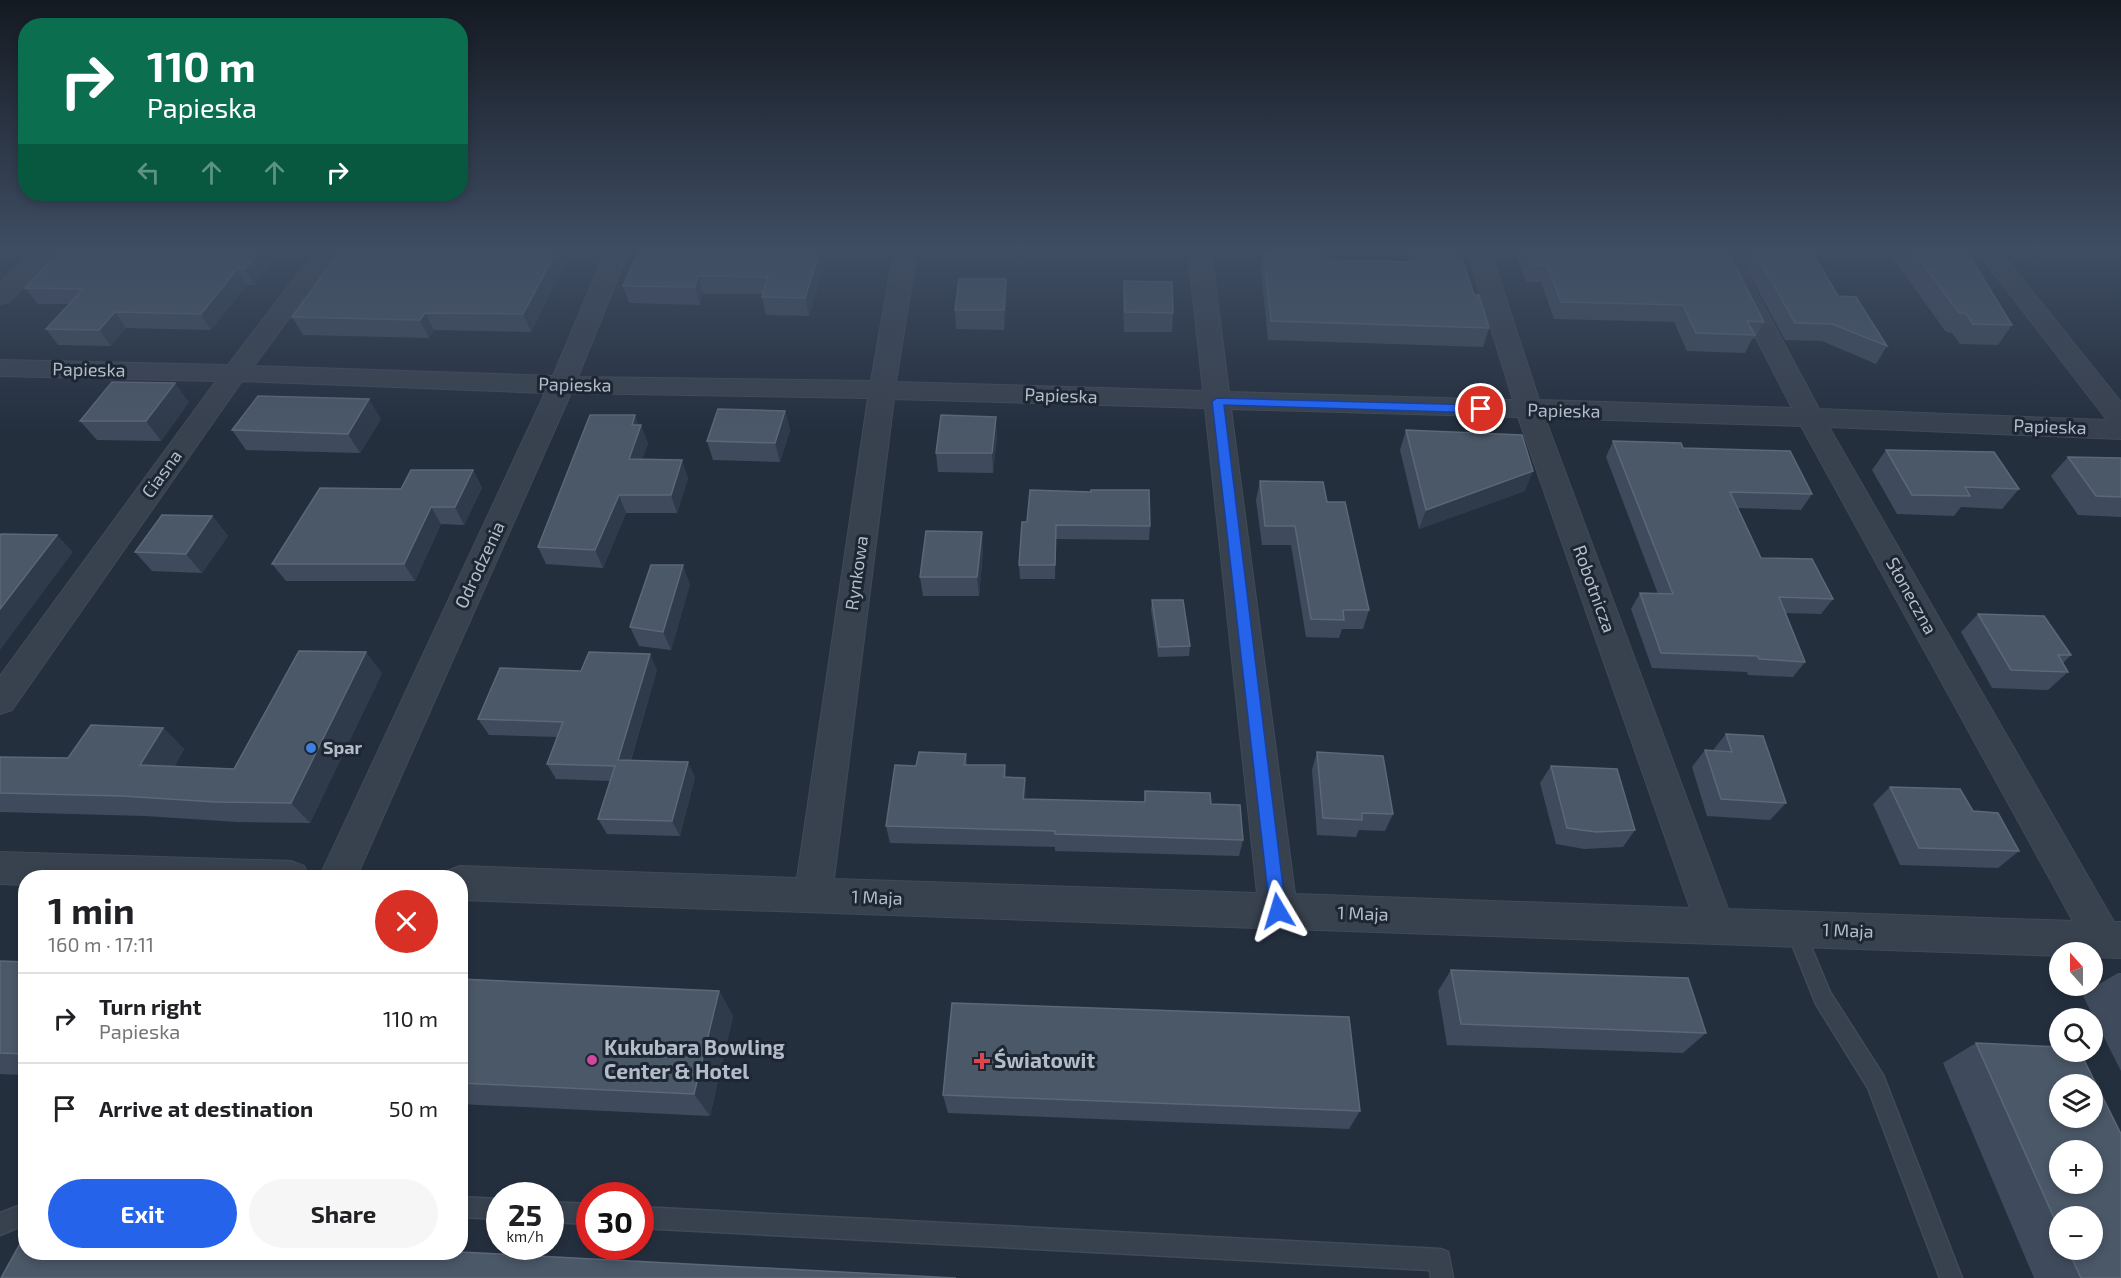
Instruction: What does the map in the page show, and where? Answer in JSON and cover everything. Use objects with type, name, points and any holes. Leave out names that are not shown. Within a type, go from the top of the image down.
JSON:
[{"type":"street","name":"Ciasna","points":[[0,701],[283,310]]},
{"type":"street","name":"Odrodzenia","points":[[341,870],[562,385],[593,310]]},
{"type":"street","name":"Rynkowa","points":[[813,896],[882,390],[896,310]]},
{"type":"street","points":[[1206,310],[1278,911]]},
{"type":"street","name":"Robotnicza","points":[[1497,310],[1529,410],[1716,926]]},
{"type":"street","name":"Słoneczna","points":[[1753,310],[1810,417],[2112,940]]},
{"type":"street","points":[[2034,310],[2121,420]]},
{"type":"street","name":"Papieska","points":[[0,368],[235,373],[562,385],[882,390],[1810,417],[2121,430]]},
{"type":"street","points":[[0,868],[58,870]]},
{"type":"street","name":"1 Maja","points":[[468,883],[2112,940]]},
{"type":"lane","points":[[1795,929],[1823,998],[1876,1082],[1952,1278]]},
{"type":"lane","points":[[468,1207],[486,1208]]},
{"type":"lane","points":[[0,1224],[18,1216]]},
{"type":"lane","points":[[654,1217],[1440,1260],[1442,1278]]},
{"type":"building","points":[[64,310],[204,310],[201,314],[115,312],[99,330],[46,329]]},
{"type":"building","points":[[297,310],[525,310],[523,314],[425,313],[420,320],[292,317]]},
{"type":"building","points":[[1125,310],[1173,310],[1173,313],[1125,312]]},
{"type":"building","points":[[1270,310],[1483,310],[1489,328],[1271,321]]},
{"type":"building","points":[[1685,310],[1758,310],[1764,322],[1747,321],[1755,335],[1696,333]]},
{"type":"building","points":[[1787,310],[1864,310],[1887,346],[1832,324],[1795,323]]},
{"type":"building","points":[[1957,310],[2003,310],[2012,325],[1973,324],[1966,313],[1959,313]]},
{"type":"building","points":[[112,382],[175,383],[146,421],[80,421]]},
{"type":"building","points":[[258,396],[369,399],[348,434],[232,430]]},
{"type":"building","points":[[718,409],[785,411],[775,443],[707,441]]},
{"type":"building","points":[[590,415],[635,415],[632,425],[641,425],[629,459],[682,460],[671,495],[619,495],[595,550],[538,547]]},
{"type":"building","points":[[941,415],[996,417],[992,453],[936,453]]},
{"type":"building","points":[[1406,430],[1522,435],[1533,471],[1426,510]]},
{"type":"building","points":[[1613,441],[1681,443],[1683,448],[1790,451],[1812,494],[1730,492],[1761,558],[1812,559],[1833,599],[1779,597],[1805,662],[1759,659],[1758,656],[1661,653],[1640,593],[1673,594]]},
{"type":"building","points":[[1886,450],[1994,452],[2019,489],[1965,487],[1970,496],[1912,495]]},
{"type":"building","points":[[2068,457],[2121,458],[2121,497],[2096,496]]},
{"type":"building","points":[[411,470],[473,470],[455,507],[431,507],[404,564],[272,564],[320,488],[401,489]]},
{"type":"building","points":[[1260,481],[1323,482],[1327,502],[1345,502],[1369,610],[1343,610],[1344,620],[1311,619],[1295,526],[1265,526]]},
{"type":"building","points":[[1030,490],[1091,492],[1091,490],[1149,490],[1150,526],[1056,525],[1055,565],[1019,565],[1022,522],[1027,522]]},
{"type":"building","points":[[162,515],[212,516],[186,554],[135,552]]},
{"type":"building","points":[[926,531],[982,532],[977,577],[920,577]]},
{"type":"building","points":[[1,534],[57,535],[0,609],[0,536]]},
{"type":"building","points":[[651,565],[683,565],[663,632],[630,627]]},
{"type":"building","points":[[1152,600],[1183,600],[1190,646],[1159,647]]},
{"type":"building","points":[[1978,614],[2044,616],[2071,655],[2058,655],[2068,672],[2011,670]]},
{"type":"building","points":[[299,651],[366,652],[291,803],[0,793],[0,757],[68,758],[91,725],[163,728],[140,765],[234,769]]},
{"type":"building","points":[[589,652],[650,654],[618,760],[688,762],[672,821],[598,819],[615,766],[547,764],[563,722],[478,719],[500,668],[581,671]]},
{"type":"building","points":[[1726,734],[1763,736],[1786,803],[1721,799],[1705,750],[1732,752]]},
{"type":"building","points":[[919,752],[966,754],[964,765],[1005,765],[1004,777],[1025,778],[1023,799],[1145,802],[1145,791],[1210,793],[1211,804],[1240,805],[1243,840],[886,826],[895,765],[916,766]]},
{"type":"building","points":[[1317,752],[1383,756],[1393,814],[1362,813],[1362,820],[1323,818]]},
{"type":"building","points":[[1551,766],[1617,769],[1635,830],[1596,832],[1567,828]]},
{"type":"building","points":[[1890,787],[1960,789],[1973,811],[1998,813],[2019,851],[1919,848]]},
{"type":"building","points":[[0,961],[18,962],[18,1054],[0,1053]]},
{"type":"building","points":[[1451,970],[1688,978],[1706,1033],[1461,1024]]},
{"type":"building","name":"Kukubara Bowling Center & Hotel","points":[[468,979],[719,991],[694,1094],[468,1083]]},
{"type":"building","points":[[952,1003],[1349,1017],[1360,1111],[943,1095]]},
{"type":"building","points":[[1976,1043],[2049,1046],[2049,1062],[2085,1062],[2091,1074],[2049,1074],[2049,1128],[2103,1128],[2103,1098],[2121,1134],[2121,1278],[2081,1278],[2073,1260],[2103,1260],[2103,1206],[2049,1206]]},
{"type":"building","points":[[18,1247],[18,1260],[468,1260],[468,1252],[486,1253],[486,1260],[564,1260],[564,1257],[576,1258],[576,1260],[956,1278],[1,1278]]},
{"type":"place","name":"Spar","points":[[311,748]]},
{"type":"place","name":"Kukubara Bowling Center & Hotel","points":[[592,1060]]},
{"type":"place","name":"Światowit","points":[[982,1061]]},
{"type":"route","points":[[1278,911],[1217,401],[1481,409]]}]
